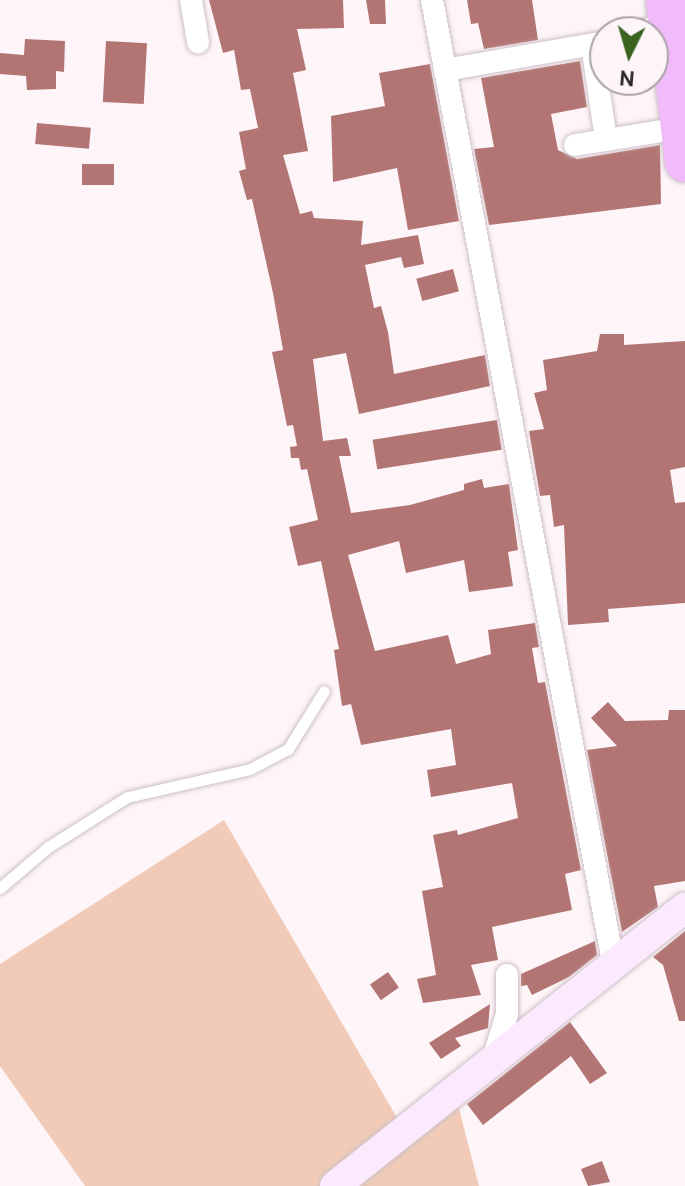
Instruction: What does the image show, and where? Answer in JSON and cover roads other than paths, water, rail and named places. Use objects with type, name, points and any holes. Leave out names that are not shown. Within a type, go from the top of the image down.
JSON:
[{"type":"highway","points":[[669,77],[682,145]]},
{"type":"street","points":[[191,0],[198,42]]},
{"type":"street","points":[[432,0],[613,962]]},
{"type":"street","points":[[445,70],[589,46]]},
{"type":"street","points":[[602,96],[606,140]]},
{"type":"street","points":[[575,145],[606,140],[682,145]]},
{"type":"street","points":[[335,1186],[492,1063],[613,962],[685,908]]},
{"type":"street","points":[[492,1063],[507,1014],[507,975]]},
{"type":"lane","points":[[0,888],[48,847],[127,797],[250,769],[288,749],[324,691]]}]
